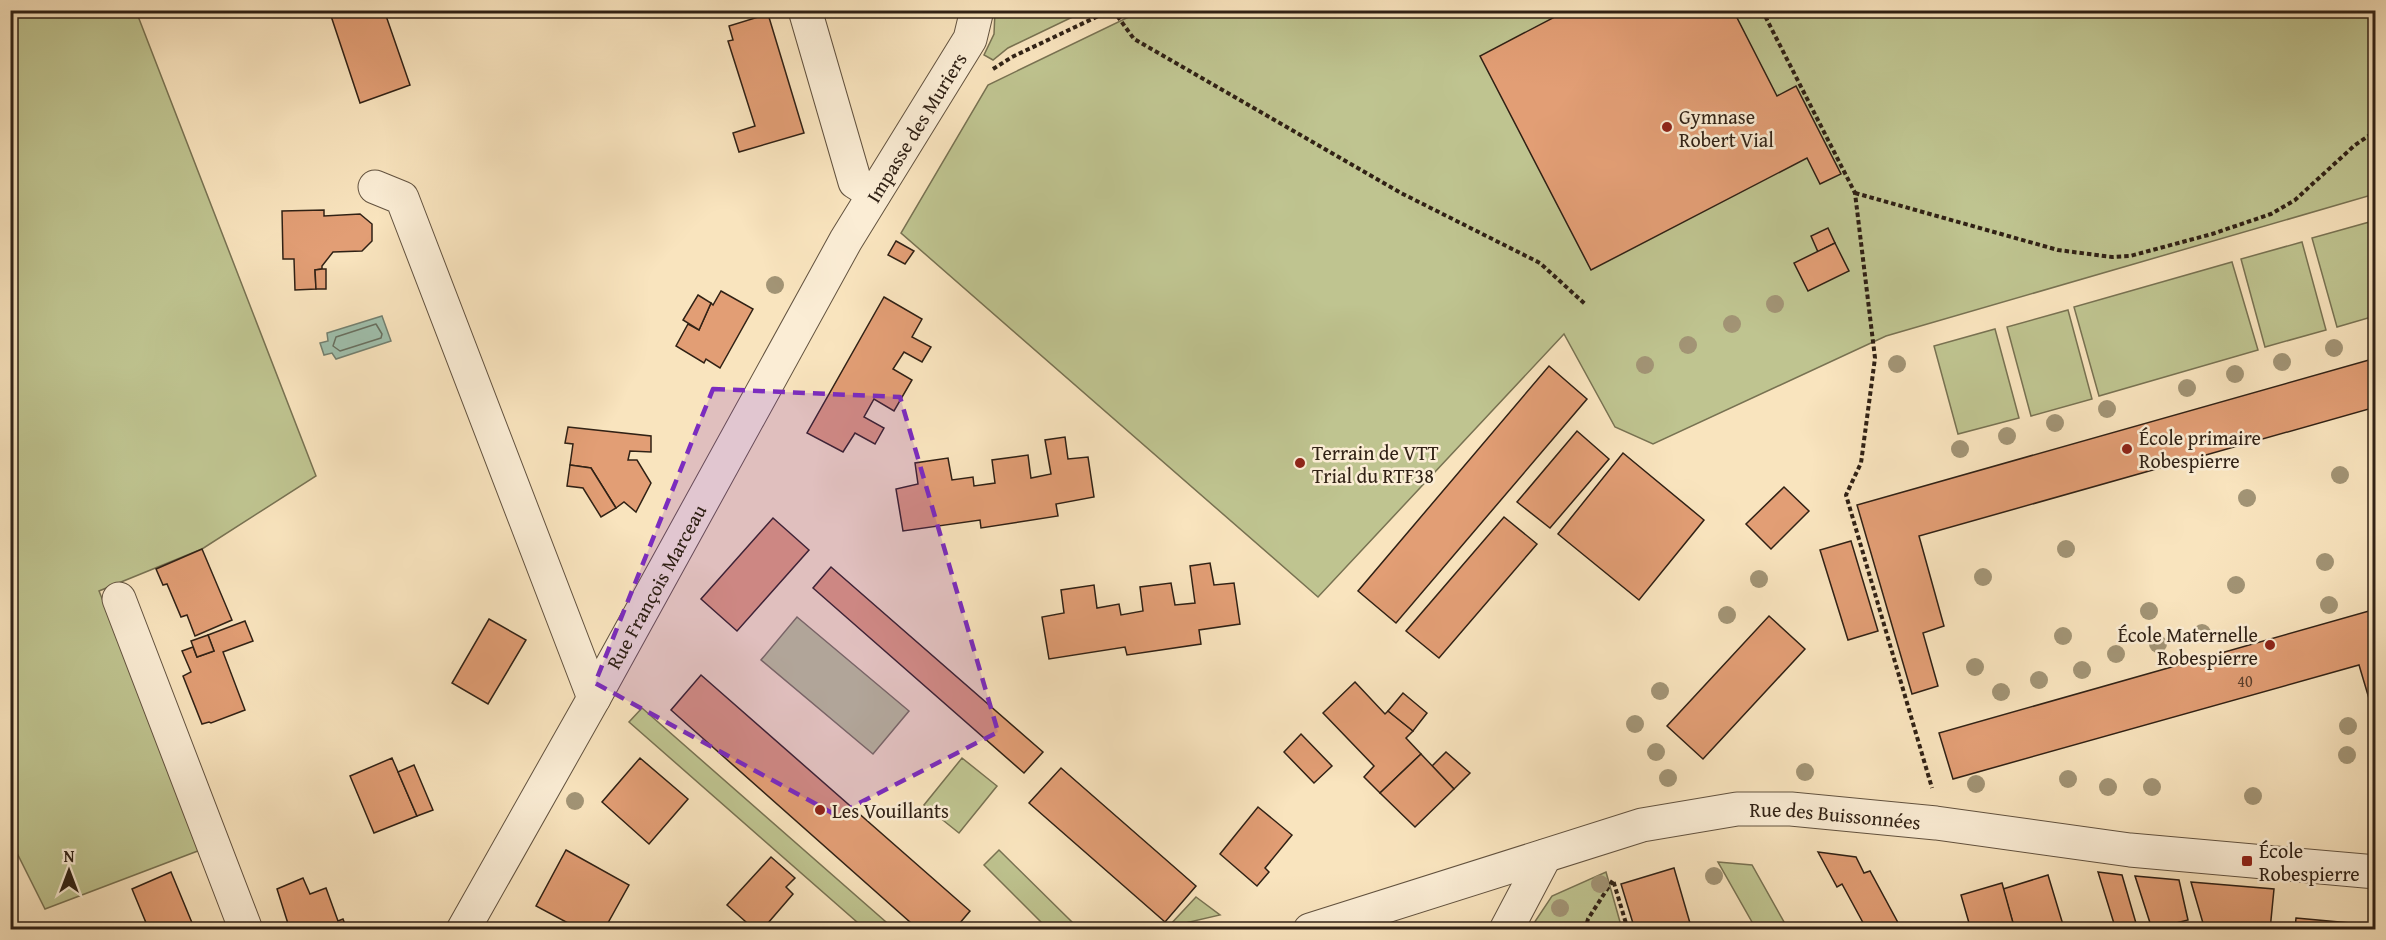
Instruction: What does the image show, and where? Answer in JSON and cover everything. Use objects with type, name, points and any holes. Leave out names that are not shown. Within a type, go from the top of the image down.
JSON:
[{"type":"street","points":[[805,10],[855,182],[874,194]]},
{"type":"street","name":"Impasse des Muriers","points":[[846,240],[970,39],[977,10]]},
{"type":"street","points":[[375,187],[402,198],[594,698]]},
{"type":"street","name":"Rue François Marceau","points":[[463,930],[594,698],[846,240]]},
{"type":"street","points":[[119,599],[246,930]]},
{"type":"street","name":"Rue des Buissonnées","points":[[1310,930],[1642,825],[1737,809],[1791,809],[1936,823],[2130,850],[2376,872]]},
{"type":"street","points":[[1506,930],[1545,856]]},
{"type":"path","points":[[985,74],[1012,57],[1112,10],[1134,39],[1401,193],[1540,263],[1585,304]]},
{"type":"path","points":[[1762,10],[1855,194],[1875,358],[1861,463],[1845,495],[1932,790],[1936,823]]},
{"type":"path","points":[[1855,194],[2058,250],[2112,257],[2130,256],[2212,234],[2271,214],[2295,200],[2355,145],[2376,130]]},
{"type":"path","points":[[1585,930],[1588,919],[1613,880],[1628,930]]},
{"type":"highlighted area","points":[[713,389],[900,397],[998,732],[836,815],[595,683]]},
{"type":"green space","points":[[995,10],[1085,11],[1008,48],[993,60],[984,55],[994,34]]},
{"type":"green space","points":[[11,11],[136,11],[316,476],[202,549],[99,591],[203,849],[45,909],[11,841]]},
{"type":"green space","points":[[1141,11],[2375,11],[2375,194],[1886,336],[1653,444],[1615,427],[1564,334],[1318,597],[901,233],[988,85]]},
{"type":"green space","points":[[2373,221],[2376,230],[2375,316],[2337,327],[2312,238]]},
{"type":"green space","points":[[2302,242],[2326,330],[2265,347],[2241,259]]},
{"type":"green space","points":[[2232,262],[2258,350],[2099,396],[2074,307]]},
{"type":"green space","points":[[2068,310],[2092,399],[2031,416],[2007,327]]},
{"type":"green space","points":[[1995,329],[2019,418],[1958,434],[1934,346]]},
{"type":"green space","points":[[797,617],[909,711],[873,754],[761,660]]},
{"type":"green space","points":[[642,708],[894,929],[865,929],[629,722]]},
{"type":"green space","points":[[962,758],[997,786],[959,833],[924,805]]},
{"type":"green space","points":[[999,850],[1072,922],[1065,929],[1048,929],[984,865]]},
{"type":"green space","points":[[1718,862],[1752,865],[1788,929],[1756,929]]},
{"type":"green space","points":[[1606,872],[1622,929],[1530,929],[1552,896]]},
{"type":"green space","points":[[1196,897],[1220,915],[1168,927]]},
{"type":"water","points":[[382,316],[391,341],[336,359],[332,353],[324,355],[320,343],[328,341],[327,333]]},
{"type":"building","points":[[329,10],[384,10],[410,85],[360,103]]},
{"type":"building","name":"Gymnase Robert Vial","points":[[1568,10],[1733,10],[1777,96],[1796,86],[1841,174],[1820,184],[1807,158],[1591,270],[1480,56]]},
{"type":"building","points":[[768,14],[804,133],[739,152],[733,133],[755,126],[728,41],[733,40],[729,26]]},
{"type":"building","points":[[324,210],[324,216],[360,214],[372,224],[372,241],[362,251],[333,252],[322,269],[315,270],[316,289],[295,290],[294,259],[283,259],[282,211]]},
{"type":"building","points":[[1828,228],[1835,243],[1818,252],[1811,236]]},
{"type":"building","points":[[896,241],[914,251],[905,264],[888,255]]},
{"type":"building","points":[[1835,243],[1849,271],[1808,291],[1794,263]]},
{"type":"building","points":[[326,269],[326,289],[316,289],[315,270]]},
{"type":"building","points":[[721,291],[753,309],[720,368],[706,359],[704,363],[676,346],[688,324],[699,330],[711,303],[713,305]]},
{"type":"building","points":[[698,295],[711,303],[699,330],[683,320]]},
{"type":"building","points":[[884,297],[922,319],[912,337],[931,347],[922,362],[904,352],[893,369],[912,380],[894,411],[874,399],[864,417],[884,428],[875,444],[855,433],[843,452],[807,433]]},
{"type":"building","points":[[2376,358],[2376,407],[1919,536],[1944,626],[1923,633],[1938,686],[1912,694],[1857,505]]},
{"type":"building","points":[[1549,366],[1587,399],[1396,623],[1358,591]]},
{"type":"building","points":[[568,427],[651,436],[651,452],[630,451],[628,460],[637,460],[651,483],[636,512],[624,502],[616,508],[591,468],[570,465],[573,444],[565,443]]},
{"type":"building","points":[[1577,431],[1609,459],[1550,528],[1517,502]]},
{"type":"building","points":[[1065,437],[1068,459],[1088,457],[1094,497],[1056,504],[1058,516],[981,528],[980,520],[903,531],[896,489],[918,484],[915,463],[948,458],[952,480],[973,477],[974,486],[995,483],[992,460],[1028,455],[1031,478],[1051,474],[1045,440]]},
{"type":"building","points":[[1623,453],[1704,520],[1639,600],[1558,534]]},
{"type":"building","points":[[570,465],[591,468],[616,508],[601,517],[583,488],[567,486]]},
{"type":"building","points":[[1784,487],[1809,511],[1771,549],[1746,524]]},
{"type":"building","points":[[1504,517],[1537,544],[1439,658],[1406,631]]},
{"type":"building","points":[[773,518],[809,550],[737,631],[701,599]]},
{"type":"building","points":[[1851,541],[1878,631],[1848,640],[1820,550]]},
{"type":"building","points":[[202,549],[232,620],[195,636],[187,615],[181,617],[167,584],[163,585],[156,569]]},
{"type":"building","points":[[1210,563],[1214,585],[1234,583],[1240,624],[1199,630],[1201,644],[1127,655],[1125,647],[1049,659],[1042,617],[1064,613],[1061,590],[1094,585],[1097,608],[1119,604],[1121,615],[1143,611],[1140,587],[1171,583],[1175,605],[1195,603],[1190,566]]},
{"type":"building","points":[[831,567],[1043,752],[1024,773],[813,588]]},
{"type":"building","points":[[2376,609],[2376,722],[2359,665],[1953,779],[1939,733]]},
{"type":"building","points":[[1769,616],[1805,649],[1703,759],[1667,726]]},
{"type":"building","points":[[489,619],[526,640],[488,704],[452,683]]},
{"type":"building","points":[[245,621],[253,641],[223,652],[245,710],[211,723],[202,724],[183,676],[191,672],[182,651],[193,647],[197,657],[214,651],[208,635]]},
{"type":"building","points":[[208,635],[214,651],[197,657],[191,641]]},
{"type":"building","name":"Les Vouillants","points":[[701,675],[970,911],[954,930],[919,930],[671,710]]},
{"type":"building","points":[[1355,682],[1385,714],[1388,711],[1413,731],[1406,738],[1421,754],[1380,793],[1364,777],[1374,766],[1323,713]]},
{"type":"building","points":[[1403,693],[1427,713],[1413,731],[1388,711]]},
{"type":"building","points":[[1301,734],[1332,766],[1314,783],[1284,752]]},
{"type":"building","points":[[1446,752],[1470,773],[1454,789],[1432,766]]},
{"type":"building","points":[[1421,754],[1454,789],[1415,827],[1380,793]]},
{"type":"building","points":[[392,758],[417,816],[374,833],[350,776]]},
{"type":"building","points":[[640,758],[688,799],[649,844],[602,802]]},
{"type":"building","points":[[414,765],[433,810],[417,816],[398,772]]},
{"type":"building","points":[[1061,768],[1196,886],[1165,922],[1029,803]]},
{"type":"building","points":[[1258,807],[1292,835],[1265,868],[1269,872],[1257,886],[1220,854]]},
{"type":"building","points":[[566,850],[629,885],[604,930],[581,930],[536,906]]},
{"type":"building","points":[[1818,852],[1856,857],[1864,873],[1870,871],[1902,930],[1867,930],[1842,884],[1837,887]]},
{"type":"building","points":[[771,857],[795,878],[786,887],[793,894],[762,930],[755,930],[727,905]]},
{"type":"building","points":[[1674,868],[1692,930],[1635,930],[1621,884]]},
{"type":"building","points":[[171,872],[195,930],[149,930],[132,889]]},
{"type":"building","points":[[2098,872],[2122,875],[2138,930],[2116,930]]},
{"type":"building","points":[[2048,875],[2064,928],[2015,930],[2003,889]]},
{"type":"building","points":[[2135,876],[2179,880],[2188,920],[2152,929]]},
{"type":"building","points":[[303,878],[310,894],[326,888],[338,921],[343,919],[347,930],[290,930],[277,889]]},
{"type":"building","points":[[2191,882],[2274,889],[2270,930],[2205,930]]},
{"type":"building","points":[[2002,883],[2015,930],[1971,930],[1961,895]]},
{"type":"building","points":[[2296,918],[2350,923],[2349,930],[2295,930]]},
{"type":"place","name":"Gymnase Robert Vial","points":[[1667,127]]},
{"type":"place","name":"École primaire Robespierre","points":[[2127,449]]},
{"type":"place","name":"Terrain de VTT Trial du RTF38","points":[[1300,463]]},
{"type":"place","name":"École Maternelle Robespierre","points":[[2270,645]]},
{"type":"place","name":"Les Vouillants","points":[[820,810]]},
{"type":"place","name":"École Robespierre","points":[[2247,861]]}]
